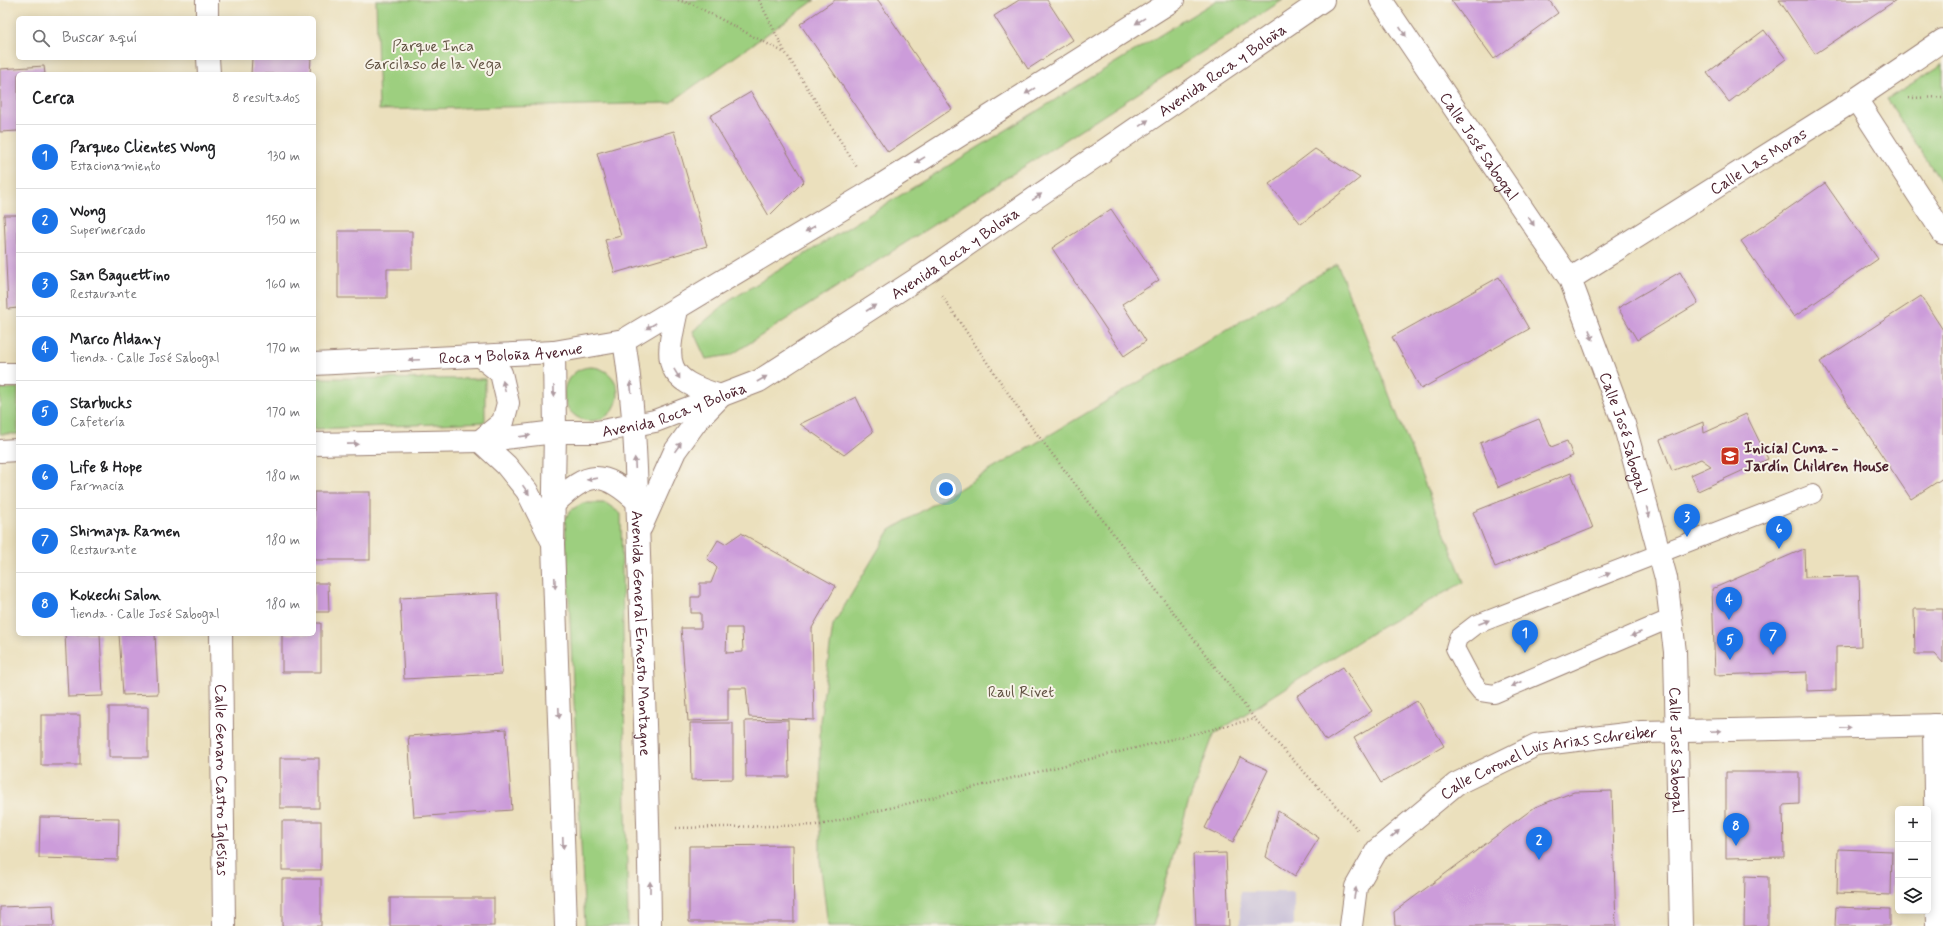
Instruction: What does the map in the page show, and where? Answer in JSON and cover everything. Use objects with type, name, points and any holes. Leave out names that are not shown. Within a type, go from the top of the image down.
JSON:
[{"type":"main road","points":[[207,0],[207,16]]},
{"type":"main road","points":[[638,533],[675,451],[696,422],[721,396],[697,389],[680,379],[670,361],[671,337],[677,310],[872,191],[1173,0]]},
{"type":"main road","name":"Avenida Roca y Boloña","points":[[555,432],[597,432],[655,421],[758,381],[926,272],[1323,0]]},
{"type":"main road","name":"Calle José Sabogal","points":[[1381,0],[1570,279],[1624,424],[1666,578],[1672,618],[1675,652],[1681,926]]},
{"type":"main road","name":"Calle Las Moras","points":[[1570,279],[1856,99],[1943,40]]},
{"type":"main road","points":[[208,60],[209,72]]},
{"type":"main road","points":[[1856,99],[1943,233]]},
{"type":"main road","name":"Roca y Boloña Avenue","points":[[316,364],[554,352],[624,340],[677,310]]},
{"type":"main road","name":"Avenida General Ernesto Montagne","points":[[624,340],[632,386],[634,426],[649,829],[650,926]]},
{"type":"main road","points":[[554,352],[555,503],[553,544],[566,926]]},
{"type":"main road","points":[[480,441],[503,422],[508,403],[501,373],[481,356]]},
{"type":"main road","points":[[0,374],[16,374]]},
{"type":"main road","points":[[316,444],[480,441],[555,432]]},
{"type":"main road","points":[[480,441],[506,465],[527,491],[553,544]]},
{"type":"main road","points":[[0,451],[16,450]]},
{"type":"main road","points":[[555,503],[572,487],[589,478],[606,478],[623,488],[637,501]]},
{"type":"main road","name":"Calle Genaro Castro Iglesias","points":[[222,636],[224,926]]},
{"type":"main road","points":[[1937,926],[1938,725]]},
{"type":"main road","name":"Calle Coronel Luis Arias Schreiber","points":[[1351,926],[1356,887],[1377,850],[1456,784],[1536,745],[1642,732],[1938,725]]},
{"type":"lane","points":[[1672,618],[1494,694],[1481,692],[1473,682],[1454,648],[1458,638],[1475,625],[1813,494]]},
{"type":"path","points":[[678,0],[694,6],[784,52]]},
{"type":"path","points":[[759,0],[784,52],[872,191]]},
{"type":"path","points":[[926,272],[1027,421],[1254,718],[1377,850]]},
{"type":"path","points":[[649,829],[820,825],[1254,718]]},
{"type":"shaded area","points":[[1240,892],[1294,892],[1294,926],[1240,926]]},
{"type":"green space","name":"Parque Inca Garcilaso de la Vega","points":[[376,0],[815,0],[670,103],[379,110]]},
{"type":"green space","points":[[1217,0],[1283,0],[731,355],[706,359],[693,331],[729,301]]},
{"type":"green space","points":[[1943,64],[1943,185],[1887,99]]},
{"type":"green space","name":"Raul Rivet","points":[[1337,264],[1464,582],[1376,630],[1214,734],[1188,804],[1153,926],[828,926],[820,860],[820,721],[833,625],[890,530]]},
{"type":"green space","points":[[586,367],[596,367],[606,371],[614,379],[618,389],[618,399],[614,409],[606,417],[596,421],[586,421],[576,417],[568,409],[564,399],[564,389],[568,379],[576,371]]},
{"type":"green space","points":[[316,378],[485,379],[485,422],[316,429]]},
{"type":"green space","points":[[16,388],[16,434],[0,434],[0,389]]},
{"type":"green space","points":[[583,503],[606,503],[621,514],[628,926],[585,926],[565,519],[571,510]]},
{"type":"building","points":[[835,0],[878,0],[952,109],[888,152],[800,24]]},
{"type":"building","points":[[1019,0],[1047,0],[1073,40],[1028,69],[994,16]]},
{"type":"building","points":[[1451,0],[1549,0],[1558,13],[1494,59]]},
{"type":"building","points":[[1779,0],[1896,0],[1815,54]]},
{"type":"building","points":[[1764,30],[1786,59],[1729,102],[1707,73]]},
{"type":"building","points":[[252,60],[311,60],[310,72],[251,72]]},
{"type":"building","points":[[44,66],[45,72],[16,72],[16,131],[0,132],[0,69]]},
{"type":"building","points":[[751,92],[804,181],[769,216],[710,116]]},
{"type":"building","points":[[674,131],[707,246],[615,273],[605,240],[621,236],[597,153]]},
{"type":"building","points":[[1315,149],[1360,178],[1301,224],[1269,184]]},
{"type":"building","points":[[1825,183],[1878,259],[1794,317],[1741,241]]},
{"type":"building","points":[[1111,209],[1159,280],[1122,304],[1146,341],[1124,356],[1052,248]]},
{"type":"building","points":[[4,215],[16,215],[16,308],[8,309]]},
{"type":"building","points":[[338,231],[412,231],[412,269],[387,269],[387,298],[338,298]]},
{"type":"building","points":[[1680,272],[1698,303],[1637,340],[1618,308]]},
{"type":"building","points":[[1499,277],[1529,329],[1421,389],[1392,337]]},
{"type":"building","points":[[1921,296],[1943,330],[1943,478],[1911,499],[1820,362]]},
{"type":"building","points":[[856,397],[873,432],[844,455],[800,424]]},
{"type":"building","points":[[1746,414],[1768,459],[1698,491],[1691,475],[1711,466],[1701,459],[1672,471],[1660,440],[1703,422],[1704,433]]},
{"type":"building","points":[[1539,419],[1551,447],[1567,441],[1573,456],[1498,487],[1480,443]]},
{"type":"building","points":[[1571,473],[1593,528],[1495,567],[1473,512]]},
{"type":"building","points":[[316,492],[370,492],[370,560],[316,560]]},
{"type":"building","points":[[741,533],[836,586],[812,628],[814,720],[749,717],[746,688],[728,688],[728,720],[688,721],[681,628],[701,628],[701,613],[691,613],[691,597],[700,597],[700,583],[711,583],[717,568],[707,558],[718,540],[725,544]],"holes":[[[727,628],[742,628],[743,652],[726,653]]]},
{"type":"building","points":[[1804,549],[1805,577],[1859,576],[1861,646],[1836,647],[1836,690],[1807,691],[1807,672],[1715,675],[1712,589]]},
{"type":"building","points":[[316,583],[328,583],[329,612],[316,612]]},
{"type":"building","points":[[498,593],[502,674],[404,679],[400,598]]},
{"type":"building","points":[[1914,609],[1943,609],[1943,663],[1935,654],[1915,654]]},
{"type":"building","points":[[316,623],[321,623],[321,672],[282,672],[282,636],[316,636]]},
{"type":"building","points":[[65,636],[100,636],[103,696],[68,697]]},
{"type":"building","points":[[119,636],[155,636],[158,694],[123,695]]},
{"type":"building","points":[[1343,667],[1372,711],[1326,741],[1297,696]]},
{"type":"building","points":[[1417,701],[1444,746],[1381,783],[1354,738]]},
{"type":"building","points":[[109,707],[148,707],[148,757],[109,757]]},
{"type":"building","points":[[41,715],[80,715],[80,765],[41,765]]},
{"type":"building","points":[[788,720],[789,777],[746,777],[745,721]]},
{"type":"building","points":[[690,723],[733,723],[733,779],[691,780]]},
{"type":"building","points":[[506,729],[512,810],[414,817],[408,736]]},
{"type":"building","points":[[1240,757],[1268,770],[1233,842],[1205,828]]},
{"type":"building","points":[[280,758],[319,758],[319,808],[280,808]]},
{"type":"building","points":[[1726,772],[1799,772],[1799,804],[1783,805],[1784,857],[1726,858]]},
{"type":"building","points":[[1612,791],[1616,926],[1395,926],[1394,912],[1535,807],[1574,792]]},
{"type":"building","points":[[1278,811],[1319,838],[1295,876],[1266,857]]},
{"type":"building","points":[[40,817],[119,818],[118,860],[39,858]]},
{"type":"building","points":[[282,821],[321,821],[321,870],[282,870]]},
{"type":"building","points":[[793,845],[794,922],[689,922],[689,846]]},
{"type":"building","points":[[1838,849],[1892,851],[1891,895],[1837,893]]},
{"type":"building","points":[[1226,853],[1229,926],[1196,926],[1193,854]]},
{"type":"building","points":[[1745,876],[1768,877],[1768,926],[1744,926]]},
{"type":"building","points":[[282,879],[321,879],[321,926],[282,926]]},
{"type":"building","points":[[390,898],[494,898],[494,926],[390,926]]},
{"type":"building","points":[[53,905],[54,926],[0,926],[0,907]]},
{"type":"building","points":[[1836,907],[1890,909],[1890,926],[1835,926]]},
{"type":"place","name":"Inicial Cuna - Jardín Children House","points":[[1730,456]]},
{"type":"place","name":"San Baguettino","points":[[1687,537]]},
{"type":"place","name":"Life & Hope","points":[[1779,549]]},
{"type":"place","name":"Marco Aldany","points":[[1729,620]]},
{"type":"place","name":"Parqueo Clientes Wong","points":[[1525,653]]},
{"type":"place","name":"Shimaya Ramen","points":[[1773,655]]},
{"type":"place","name":"Starbucks","points":[[1730,660]]},
{"type":"place","name":"Kokechi Salon","points":[[1736,846]]},
{"type":"place","name":"Wong","points":[[1539,860]]}]
